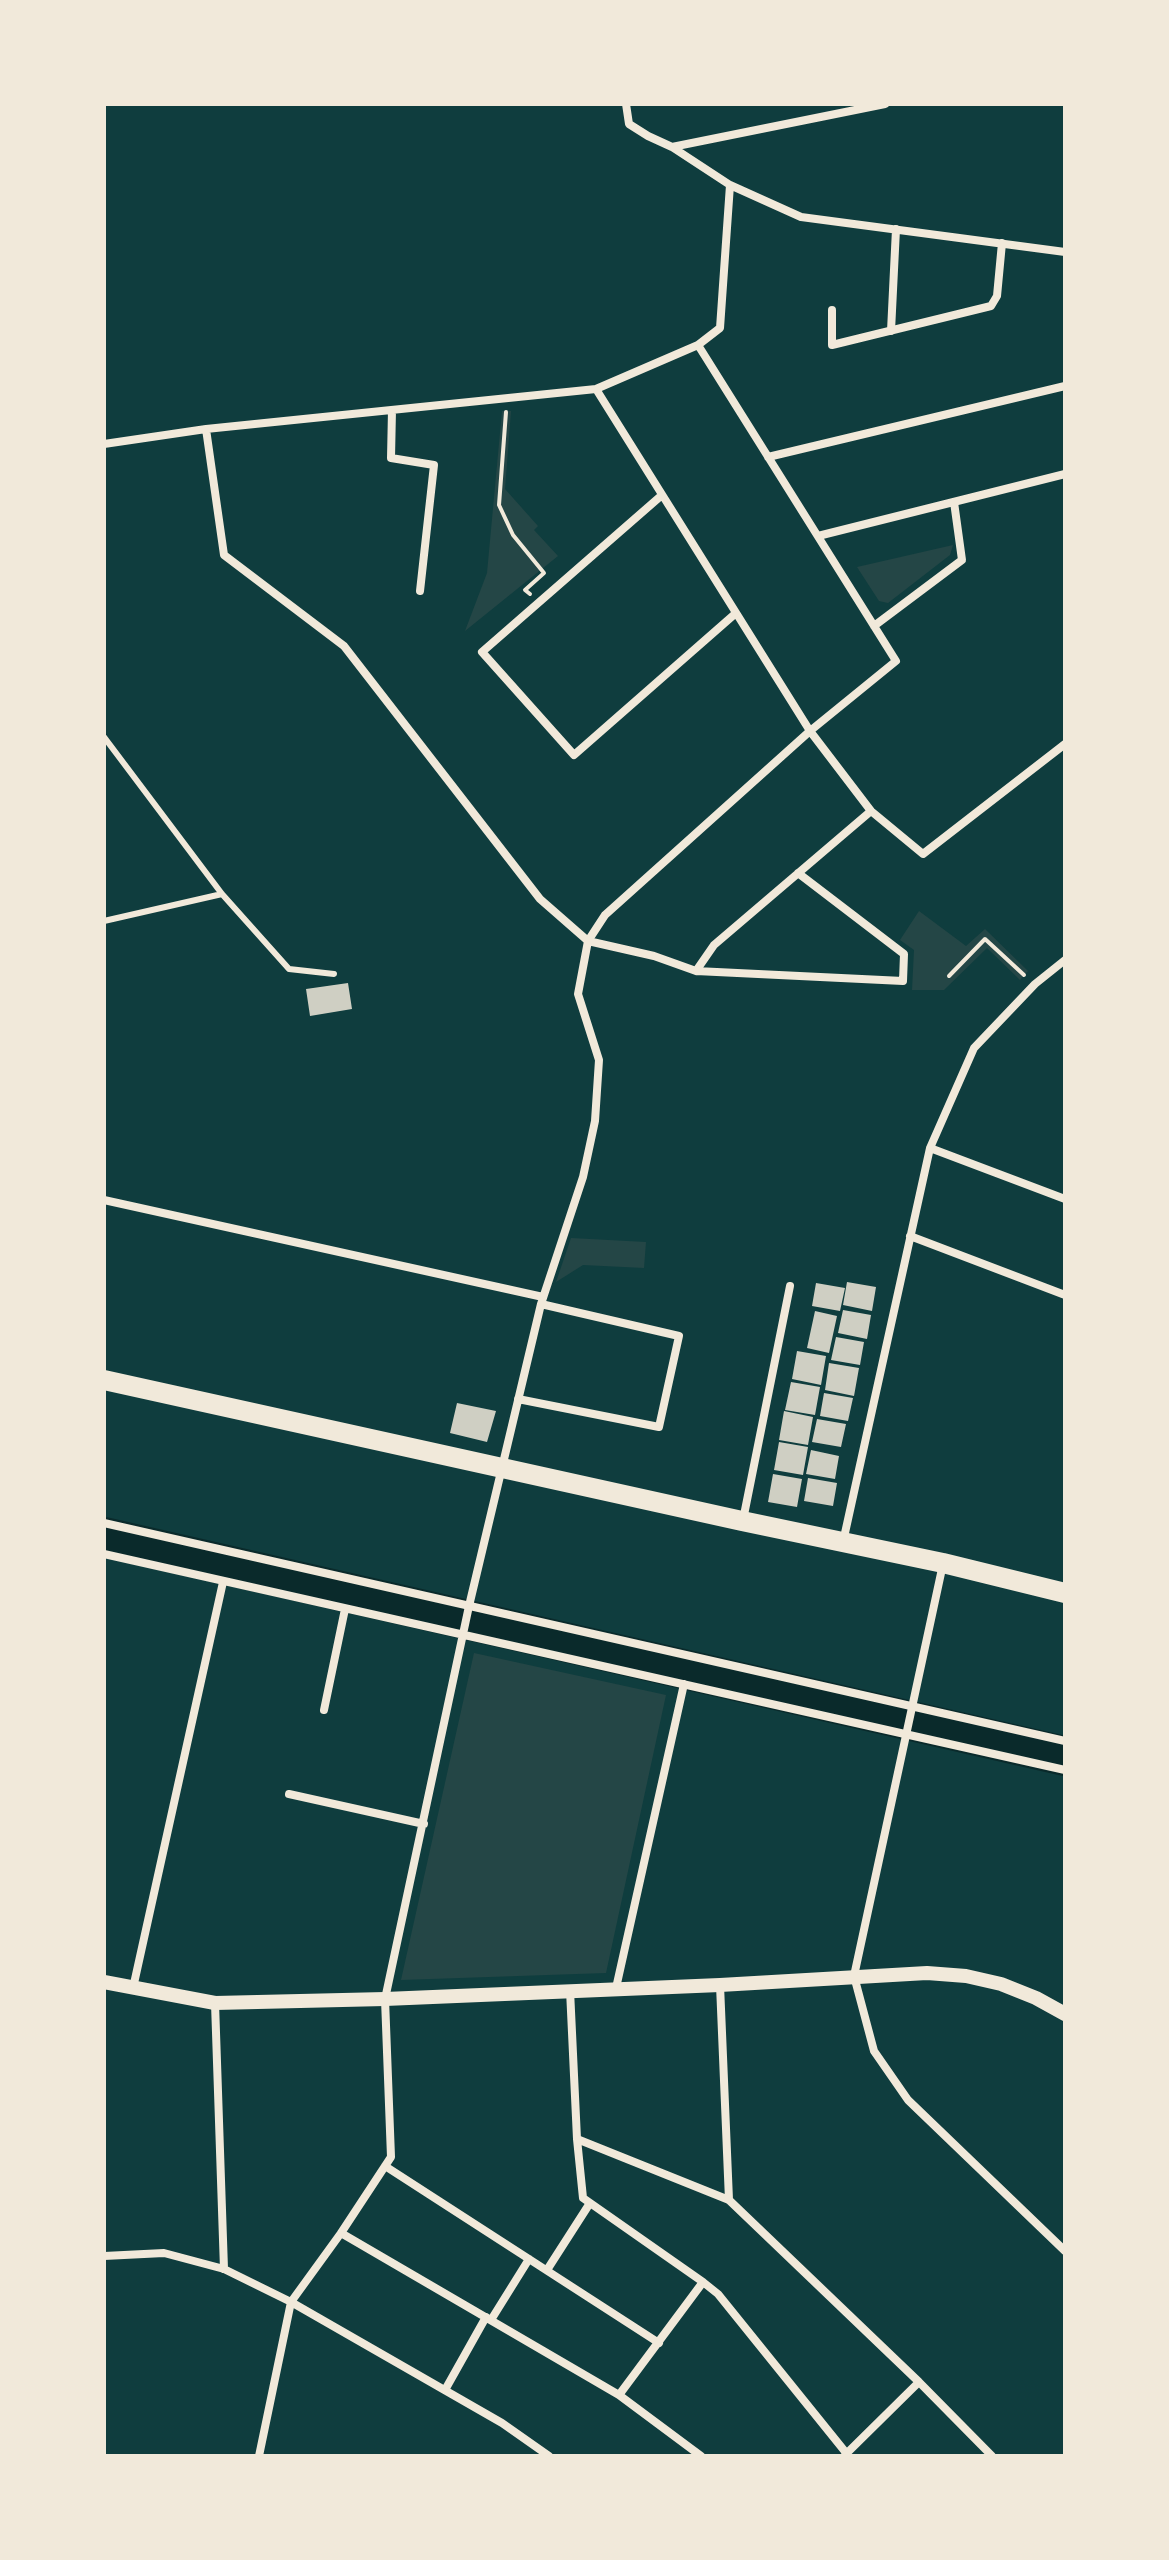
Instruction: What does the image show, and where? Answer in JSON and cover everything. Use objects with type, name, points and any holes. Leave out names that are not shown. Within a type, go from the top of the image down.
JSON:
[{"type":"main road","points":[[104,1380],[943,1563],[1065,1593]]},
{"type":"street","points":[[626,104],[629,124],[672,147],[730,185],[801,217],[1065,252]]},
{"type":"street","points":[[672,147],[881,104]]},
{"type":"street","points":[[104,444],[206,429],[596,389],[698,345],[720,328],[730,185]]},
{"type":"street","points":[[891,331],[896,229]]},
{"type":"street","points":[[832,310],[832,345],[991,306],[997,296],[1002,243]]},
{"type":"street","points":[[259,2456],[291,2302],[391,2157],[385,1999],[469,1607],[518,1399],[542,1300],[583,1177],[595,1121],[599,1060],[578,994],[588,941],[605,915],[810,731],[896,661],[698,345]]},
{"type":"street","points":[[768,457],[1065,386]]},
{"type":"street","points":[[596,389],[810,731],[871,811],[923,854],[1065,744]]},
{"type":"street","points":[[392,410],[391,458],[434,465],[420,591]]},
{"type":"street","points":[[206,429],[224,555],[344,646],[540,899],[588,941],[654,956],[696,971],[903,981],[904,954],[798,873]]},
{"type":"street","points":[[818,536],[1065,474]]},
{"type":"street","points":[[662,495],[482,652],[574,755],[736,613]]},
{"type":"street","points":[[874,626],[962,560],[954,502]]},
{"type":"street","points":[[696,971],[714,945],[871,811]]},
{"type":"street","points":[[843,1542],[930,1148],[974,1048],[1035,984],[1065,960]]},
{"type":"street","points":[[930,1148],[1065,1199]]},
{"type":"street","points":[[104,1200],[542,1300],[679,1336],[659,1427],[518,1399]]},
{"type":"street","points":[[910,1236],[1065,1295]]},
{"type":"street","points":[[742,1521],[790,1286]]},
{"type":"street","points":[[104,1523],[1065,1741]]},
{"type":"street","points":[[104,1554],[1065,1770]]},
{"type":"street","points":[[943,1563],[854,1976],[874,2051],[908,2100],[1065,2251]]},
{"type":"street","points":[[133,1988],[223,1582]]},
{"type":"street","points":[[324,1710],[345,1609]]},
{"type":"street","points":[[616,1988],[684,1684]]},
{"type":"street","points":[[289,1794],[424,1824]]},
{"type":"street","points":[[104,1982],[215,2003],[720,1985],[927,1973],[966,1976],[1001,1984],[1065,2014]]},
{"type":"street","points":[[720,1985],[729,2200]]},
{"type":"street","points":[[570,1990],[583,2198],[718,2294],[846,2455],[919,2382]]},
{"type":"street","points":[[215,2003],[224,2269]]},
{"type":"street","points":[[577,2139],[729,2200],[992,2456]]},
{"type":"street","points":[[385,2166],[659,2343]]},
{"type":"street","points":[[547,2270],[590,2203]]},
{"type":"street","points":[[341,2233],[619,2395],[701,2456]]},
{"type":"street","points":[[104,2256],[164,2253],[224,2269],[291,2302],[445,2390],[502,2423],[549,2456]]},
{"type":"street","points":[[445,2390],[529,2259]]},
{"type":"street","points":[[619,2395],[703,2282]]},
{"type":"lane","points":[[104,737],[222,894],[289,969],[334,974]]},
{"type":"lane","points":[[104,921],[222,894]]},
{"type":"path","points":[[508,398],[499,505],[513,535],[544,573],[525,590]]},
{"type":"path","points":[[949,976],[985,939],[1035,984]]},
{"type":"shaded area","points":[[502,411],[511,411],[505,489],[538,526],[534,530],[558,556],[465,631],[487,573]]},
{"type":"shaded area","points":[[953,545],[950,555],[888,603],[879,601],[857,567]]},
{"type":"shaded area","points":[[919,911],[966,946],[985,929],[1028,971],[1020,980],[987,948],[944,990],[912,990],[914,950],[900,940]]},
{"type":"shaded area","points":[[571,1238],[646,1242],[644,1268],[583,1265],[556,1282]]},
{"type":"shaded area","points":[[474,1653],[666,1695],[606,1973],[401,1980]]},
{"type":"building","points":[[348,983],[352,1009],[310,1016],[306,989]]},
{"type":"building","points":[[847,1282],[876,1287],[872,1311],[843,1305]]},
{"type":"building","points":[[816,1283],[845,1288],[840,1311],[812,1306]]},
{"type":"building","points":[[843,1310],[871,1315],[867,1339],[838,1333]]},
{"type":"building","points":[[815,1311],[837,1316],[829,1353],[807,1348]]},
{"type":"building","points":[[836,1337],[864,1342],[860,1365],[831,1360]]},
{"type":"building","points":[[797,1351],[826,1356],[821,1385],[792,1379]]},
{"type":"building","points":[[829,1363],[859,1368],[854,1396],[825,1390]]},
{"type":"building","points":[[791,1382],[820,1387],[815,1415],[785,1410]]},
{"type":"building","points":[[824,1393],[853,1398],[848,1421],[820,1416]]},
{"type":"building","points":[[457,1403],[496,1411],[487,1442],[450,1433]]},
{"type":"building","points":[[784,1411],[813,1417],[808,1445],[779,1440]]},
{"type":"building","points":[[817,1419],[846,1424],[841,1447],[812,1442]]},
{"type":"building","points":[[779,1442],[808,1447],[803,1475],[774,1470]]},
{"type":"building","points":[[811,1450],[839,1456],[835,1479],[806,1474]]},
{"type":"building","points":[[773,1474],[802,1479],[797,1507],[768,1502]]},
{"type":"building","points":[[808,1478],[837,1483],[833,1506],[804,1501]]},
{"type":"waterway","points":[[104,1537],[1065,1756]]}]
